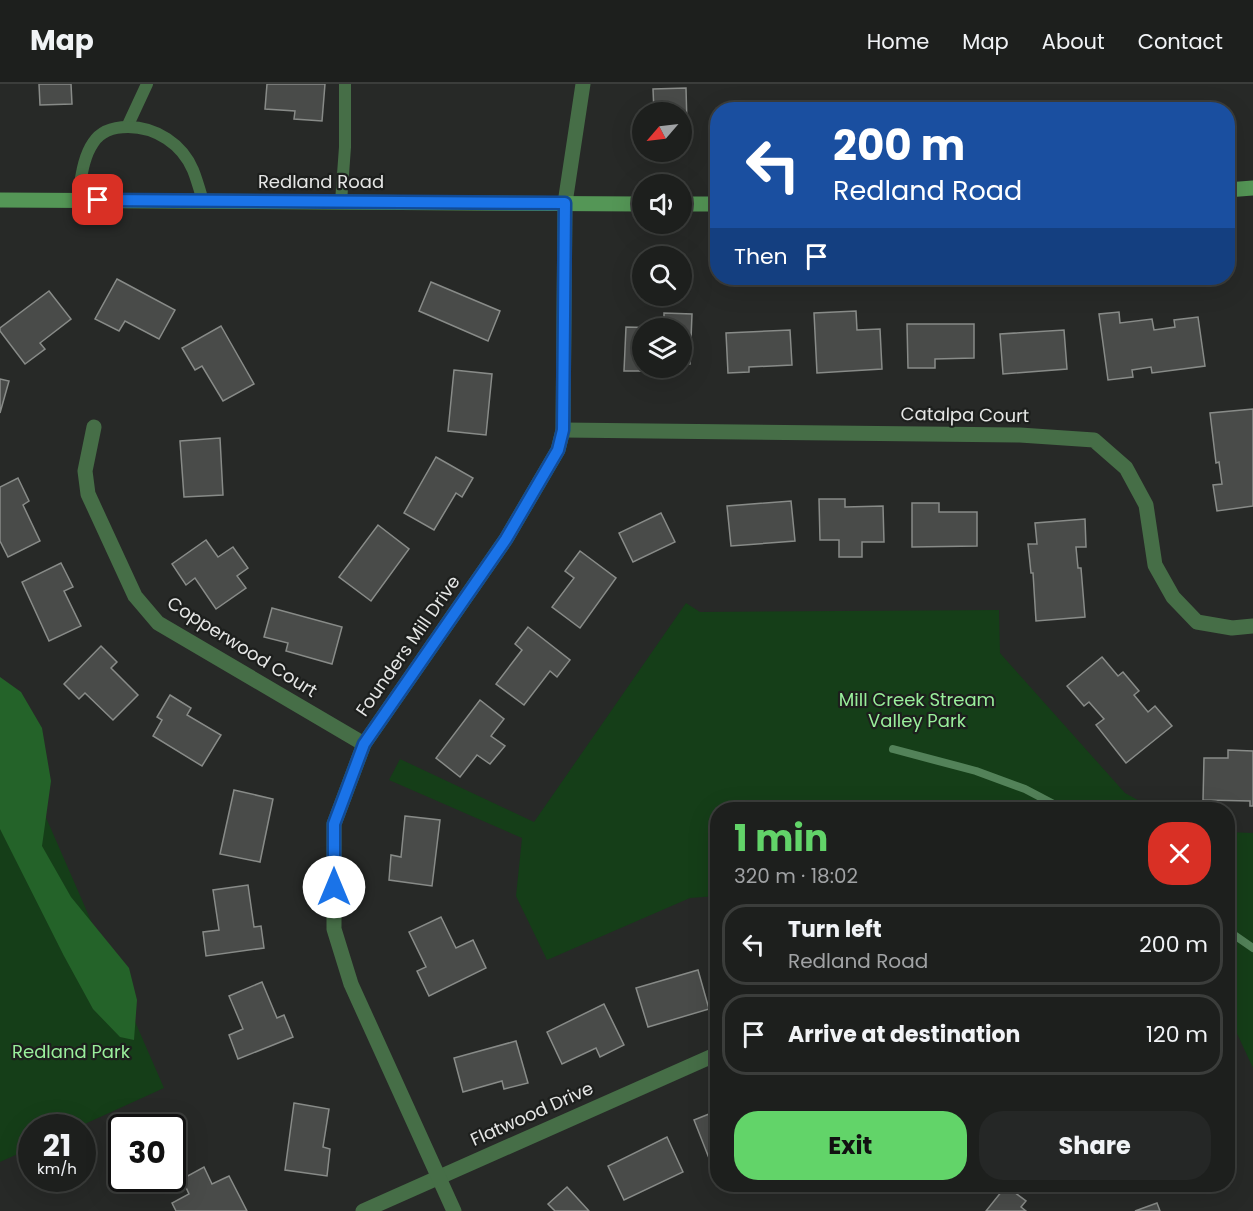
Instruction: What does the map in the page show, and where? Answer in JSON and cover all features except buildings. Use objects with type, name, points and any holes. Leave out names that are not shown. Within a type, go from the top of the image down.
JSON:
[{"type":"main road","points":[[1235,189],[1253,188]]},
{"type":"main road","name":"Redland Road","points":[[0,200],[632,204]]},
{"type":"main road","points":[[692,204],[710,204]]},
{"type":"street","name":"Founders Mill Drive","points":[[454,1211],[351,984],[334,929],[334,824],[364,744],[506,539],[558,450],[563,430],[565,203],[583,84]]},
{"type":"street","name":"Copperwood Court","points":[[94,427],[85,471],[88,494],[135,596],[158,623],[364,744]]},
{"type":"street","name":"Catalpa Court","points":[[563,430],[1020,435],[1094,441],[1126,468],[1146,505],[1155,565],[1173,597],[1197,622],[1232,628],[1253,626]]},
{"type":"street","name":"Flatwood Drive","points":[[363,1211],[710,1057]]},
{"type":"lane","points":[[128,127],[147,84]]},
{"type":"lane","points":[[341,202],[345,147],[345,84]]},
{"type":"lane","points":[[77,200],[85,161],[93,142],[105,130],[117,126],[153,130],[169,140],[182,152],[192,169],[203,201]]},
{"type":"green space","name":"Mill Creek Stream Valley Park","points":[[686,603],[700,612],[999,610],[1000,653],[1125,793],[1141,802],[710,802],[710,897],[690,898],[547,960],[516,896],[522,838],[389,780],[400,759],[534,822]]},
{"type":"green space","points":[[0,677],[21,692],[42,728],[51,781],[42,846],[71,897],[129,968],[137,1000],[134,1040],[120,1037],[93,1009],[0,829]]},
{"type":"green space","name":"Redland Park","points":[[0,712],[164,1088],[96,1119],[96,1114],[18,1114],[18,1154],[0,1162]]},
{"type":"green space","points":[[1235,832],[1253,833],[1253,1068],[1235,1029]]},
{"type":"waterway","points":[[893,749],[976,771],[1025,789],[1050,802]]},
{"type":"waterway","points":[[1235,936],[1253,948]]},
{"type":"route","points":[[98,200],[565,203],[563,430],[558,450],[506,539],[364,744],[334,824],[334,887]]}]
